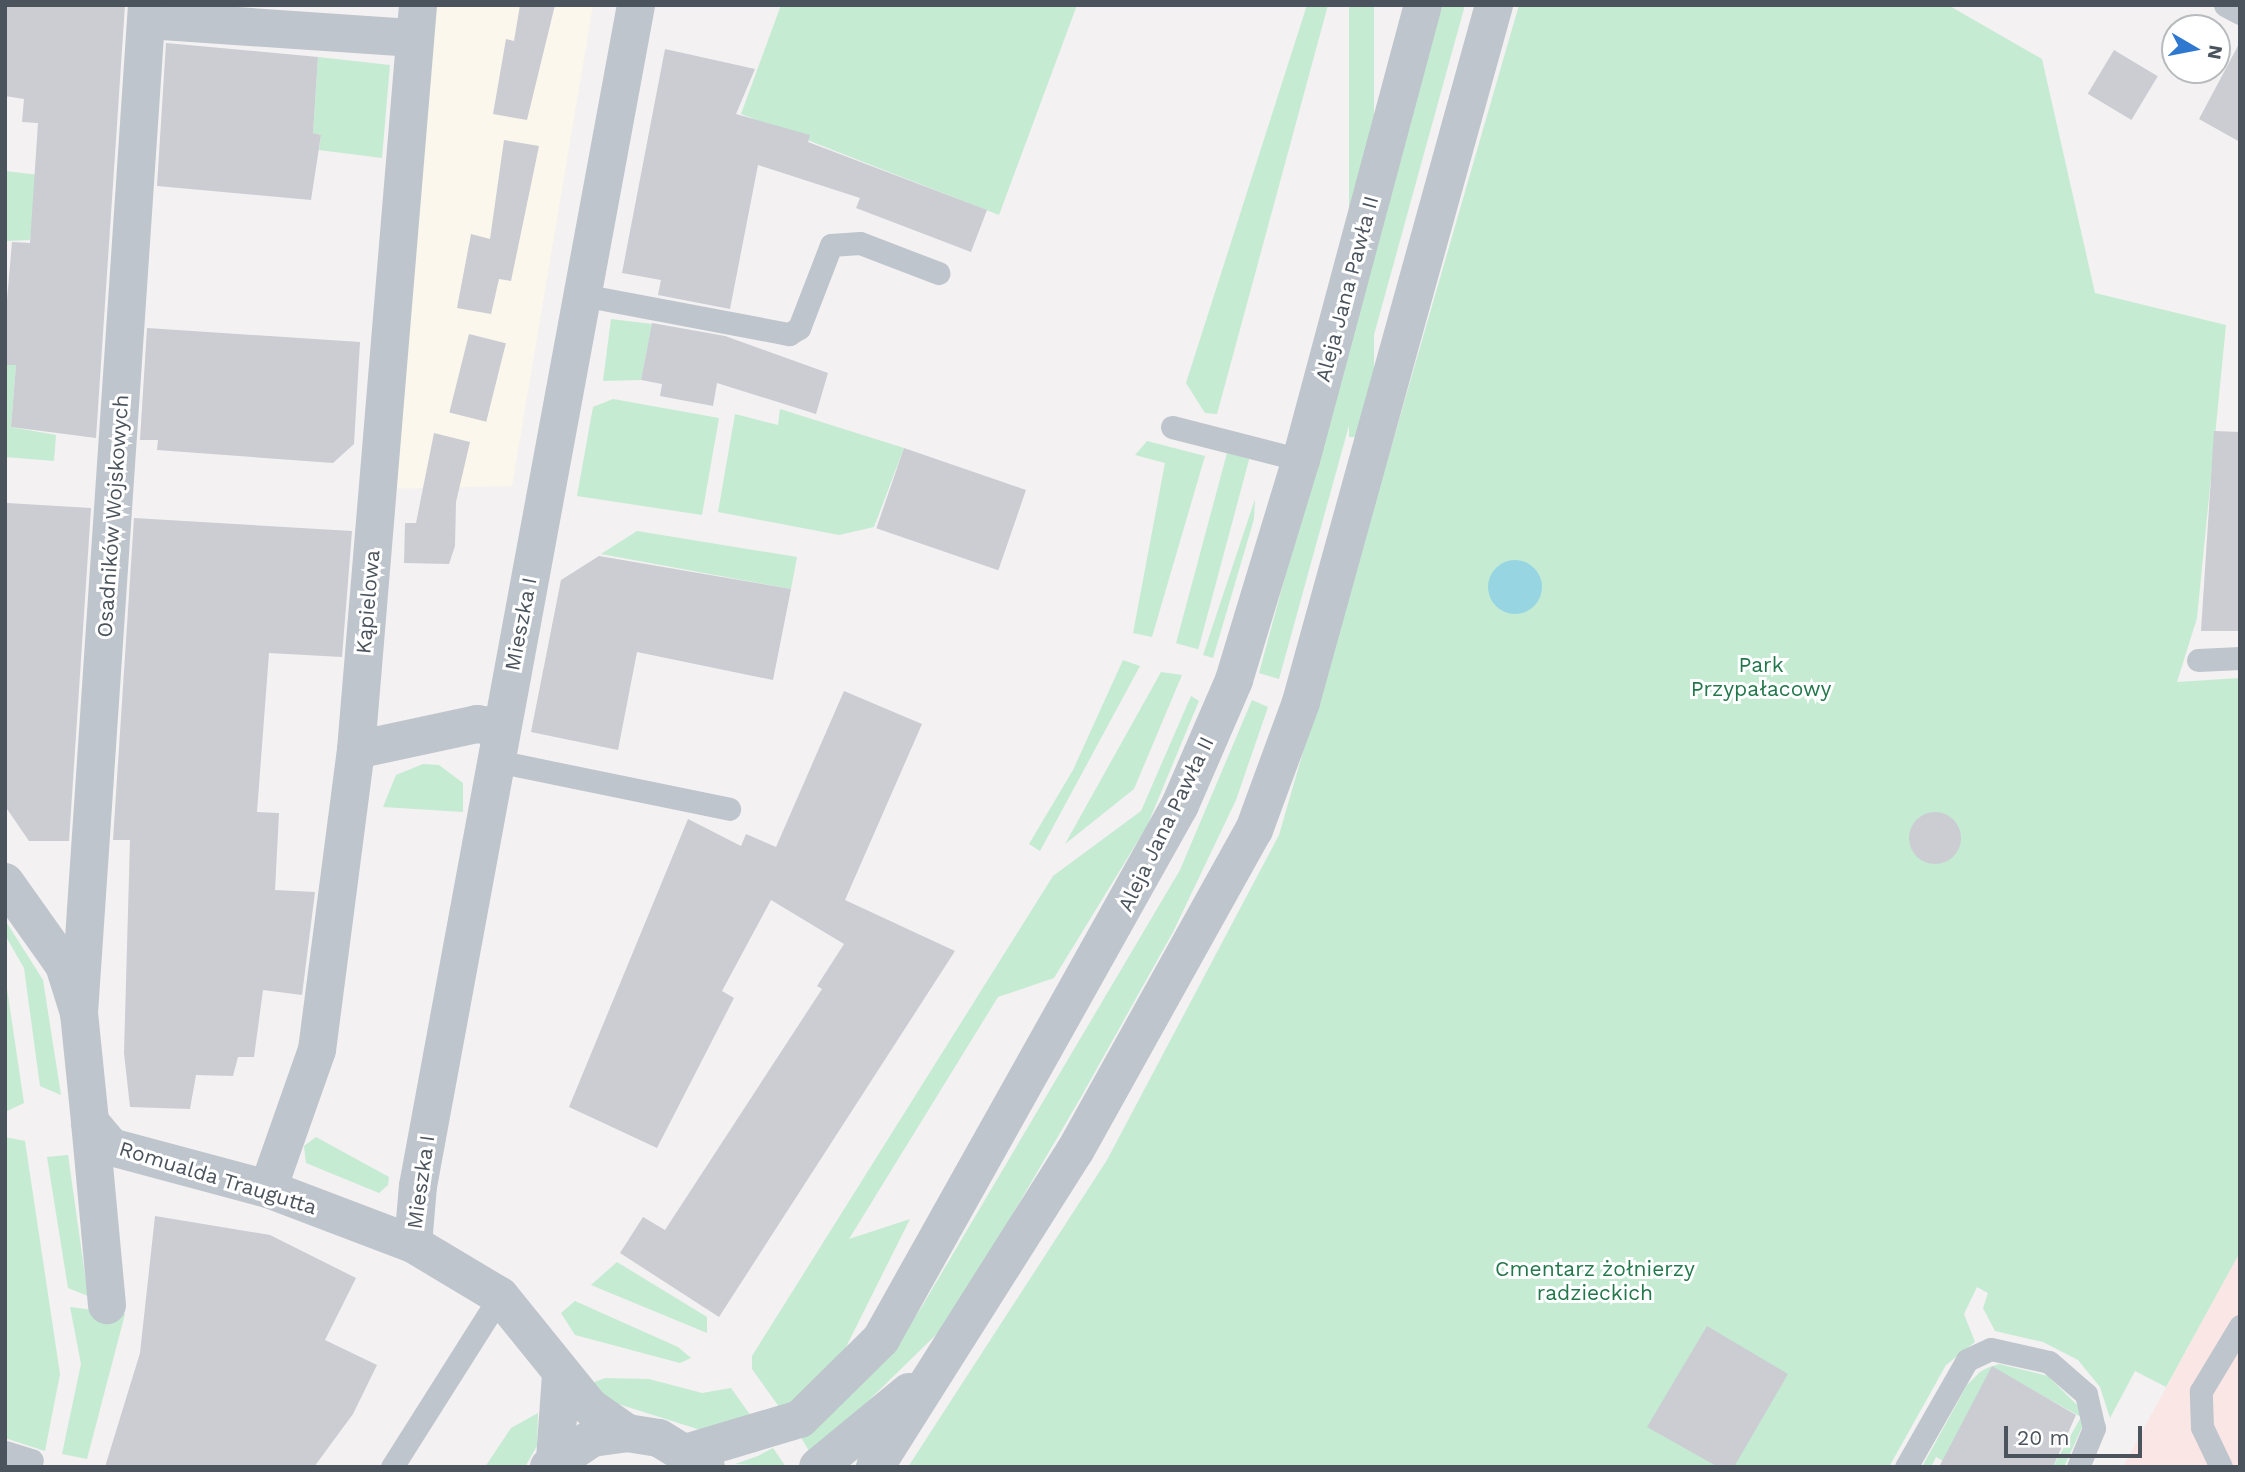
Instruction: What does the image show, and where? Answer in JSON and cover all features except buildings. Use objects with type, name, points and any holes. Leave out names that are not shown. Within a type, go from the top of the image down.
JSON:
[{"type":"street","name":"Mieszka I","points":[[413,1244],[413,1212],[636,5]]},
{"type":"street","name":"Aleja Jana Pawła II","points":[[698,1459],[800,1419],[881,1339],[1180,805],[1234,680],[1301,460],[1423,5]]},
{"type":"street","points":[[875,1467],[952,1353],[1075,1151],[1254,830],[1321,635],[1494,5]]},
{"type":"street","points":[[147,13],[416,22]]},
{"type":"street","name":"Osadników Wojskowych","points":[[79,1013],[147,13]]},
{"type":"street","name":"Kąpielowa","points":[[268,1189],[317,1050],[356,750],[416,22]]},
{"type":"street","points":[[356,750],[477,724],[498,745]]},
{"type":"street","points":[[5,882],[64,965],[79,1013],[107,1305]]},
{"type":"street","name":"Romualda Traugutta","points":[[90,1122],[111,1147],[134,1157],[268,1189],[413,1244],[500,1297],[590,1407],[627,1433]]},
{"type":"street","points":[[817,1467],[952,1353]]},
{"type":"street","points":[[552,1464],[561,1374]]},
{"type":"street","points":[[552,1464],[592,1438],[627,1433],[698,1459]]},
{"type":"lane","points":[[2225,5],[2240,13]]},
{"type":"lane","points":[[582,295],[789,334],[799,328],[831,245],[860,243],[938,273]]},
{"type":"lane","points":[[1172,427],[1301,460]]},
{"type":"lane","points":[[2198,660],[2240,658]]},
{"type":"lane","points":[[498,745],[729,809]]},
{"type":"lane","points":[[391,1467],[500,1297]]},
{"type":"lane","points":[[2221,1467],[2202,1427],[2201,1391],[2240,1326]]},
{"type":"lane","points":[[1906,1467],[1967,1360],[1990,1349],[2049,1362],[2086,1394],[2094,1428],[2078,1467]]},
{"type":"lane","points":[[5,1452],[32,1460]]},
{"type":"shaded area","points":[[428,5],[593,5],[512,486],[386,489]]},
{"type":"shaded area","points":[[2240,1251],[2240,1467],[2123,1467]]},
{"type":"green space","points":[[781,5],[1077,5],[999,215],[741,114]]},
{"type":"green space","points":[[1307,5],[1328,5],[1217,414],[1205,413],[1186,383]]},
{"type":"green space","points":[[1349,5],[1374,5],[1374,437],[1349,437]]},
{"type":"green space","points":[[1440,5],[1465,5],[1279,679],[1259,673]]},
{"type":"green space","name":"Park Przypałacowy","points":[[1519,5],[1948,5],[2042,59],[2095,293],[2226,325],[2197,618],[2177,682],[2240,678],[2240,1252],[2166,1387],[2135,1371],[2110,1418],[2100,1387],[2078,1360],[2043,1342],[1995,1331],[1983,1308],[1988,1293],[1977,1287],[1964,1314],[1975,1342],[1946,1365],[1889,1467],[908,1467],[1107,1160],[1279,835]]},
{"type":"green space","points":[[318,57],[390,65],[382,158],[319,150],[321,135],[313,133]]},
{"type":"green space","points":[[5,171],[39,175],[30,240],[5,241]]},
{"type":"green space","points":[[611,319],[652,324],[641,380],[603,381]]},
{"type":"green space","points":[[5,365],[16,365],[11,427],[56,435],[54,461],[5,457]]},
{"type":"green space","points":[[613,399],[719,418],[702,515],[577,496],[593,407]]},
{"type":"green space","points":[[780,409],[904,448],[874,527],[839,535],[718,512],[735,414],[778,425]]},
{"type":"green space","points":[[1147,441],[1205,456],[1152,637],[1133,633],[1165,463],[1135,455]]},
{"type":"green space","points":[[1227,453],[1249,459],[1198,649],[1176,643]]},
{"type":"green space","points":[[1255,499],[1254,519],[1213,658],[1203,655]]},
{"type":"green space","points":[[637,531],[797,557],[791,589],[601,554]]},
{"type":"green space","points":[[1123,660],[1140,666],[1040,851],[1029,844],[1073,770]]},
{"type":"green space","points":[[1161,672],[1182,675],[1134,789],[1065,844]]},
{"type":"green space","points":[[1191,696],[1199,701],[1147,826],[1054,978],[998,997],[849,1239],[910,1219],[843,1353],[782,1411],[752,1369],[752,1356],[1053,876],[1141,811]]},
{"type":"green space","points":[[1252,700],[1268,707],[1236,800],[1173,932],[1081,1097],[950,1321],[812,1456],[799,1434],[885,1360],[921,1308],[1180,870]]},
{"type":"green space","points":[[423,764],[439,765],[463,783],[463,812],[383,807],[396,775]]},
{"type":"green space","points":[[5,920],[43,980],[61,1095],[40,1086],[24,968],[5,935]]},
{"type":"green space","points":[[5,975],[24,1103],[5,1112]]},
{"type":"green space","points":[[5,1137],[25,1141],[60,1374],[45,1451],[5,1438]]},
{"type":"green space","points":[[316,1137],[389,1177],[388,1185],[379,1193],[306,1163],[304,1146]]},
{"type":"green space","points":[[68,1155],[88,1296],[68,1288],[47,1157]]},
{"type":"green space","points":[[617,1262],[707,1317],[707,1333],[591,1285]]},
{"type":"green space","points":[[575,1301],[678,1347],[691,1358],[680,1363],[575,1335],[561,1313]]},
{"type":"green space","points":[[70,1307],[125,1314],[87,1459],[62,1454],[81,1364]]},
{"type":"green space","points":[[1999,1364],[2048,1376],[2078,1406],[2081,1417],[1992,1367],[1947,1463],[1936,1457],[1931,1467],[1922,1467],[1967,1385],[1980,1372]]},
{"type":"green space","points":[[605,1378],[649,1379],[702,1393],[731,1388],[756,1423],[707,1432],[612,1402],[592,1383]]},
{"type":"green space","points":[[538,1413],[537,1446],[525,1467],[485,1467],[511,1428]]},
{"type":"green space","points":[[2081,1417],[2083,1425],[2064,1467],[2053,1467]]},
{"type":"green space","points":[[773,1448],[786,1467],[735,1464],[758,1456]]},
{"type":"water","points":[[1515,560],[1534,568],[1542,587],[1534,606],[1515,614],[1496,606],[1488,587],[1496,568]]},
{"type":"park label","name":"Cmentarz żołnierzy radzieckich","points":[[1595,1281]]}]
